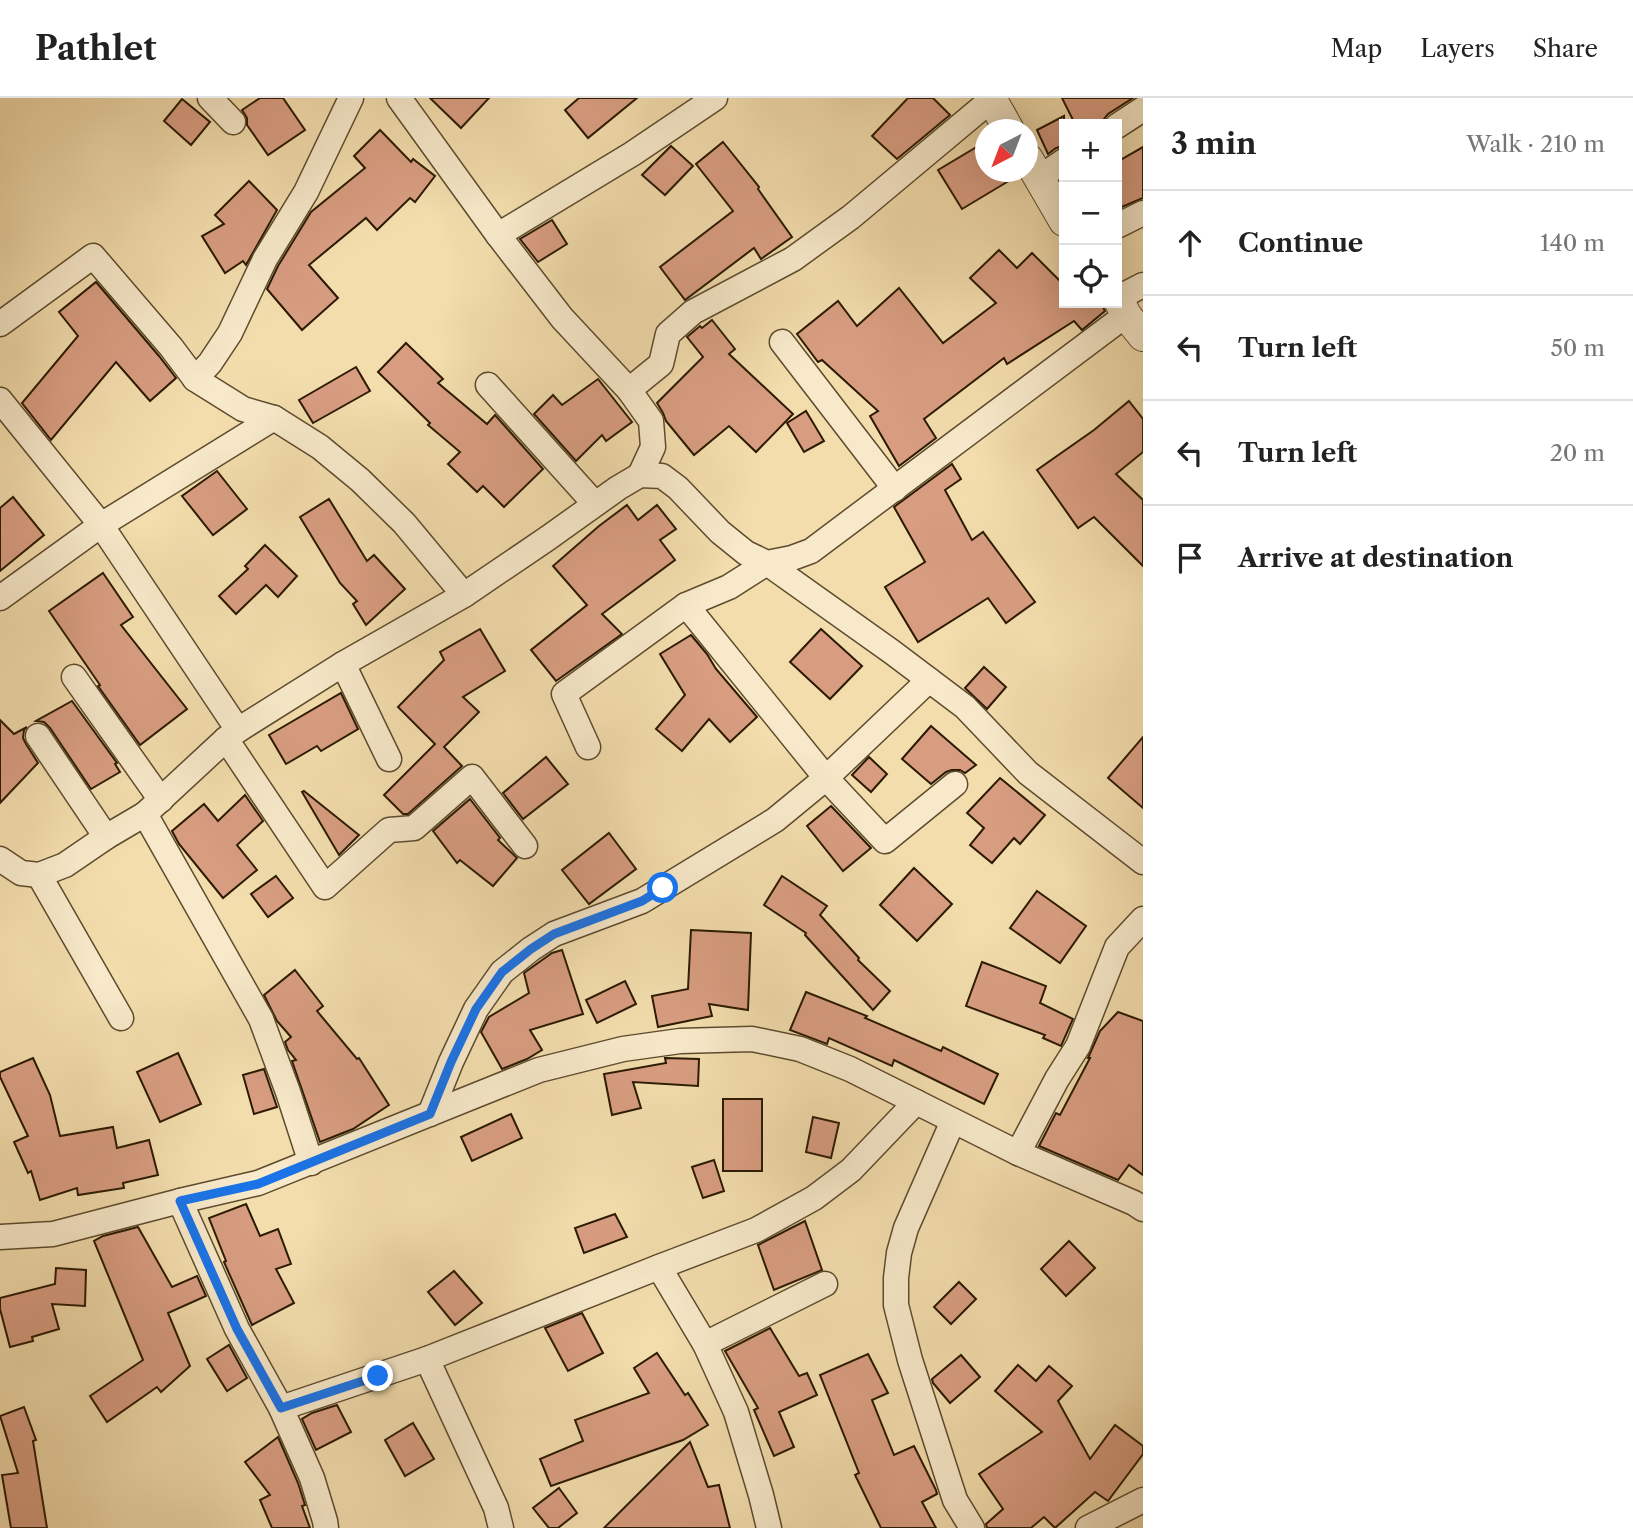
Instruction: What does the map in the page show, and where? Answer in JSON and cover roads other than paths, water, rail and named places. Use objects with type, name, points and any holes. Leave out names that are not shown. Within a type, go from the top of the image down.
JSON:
[{"type":"street","points":[[210,98],[233,122]]},
{"type":"street","points":[[195,379],[210,363],[230,333],[265,259],[306,192],[351,98]]},
{"type":"street","points":[[0,859],[21,873],[39,875],[65,865],[153,807],[232,735],[343,664],[464,595],[640,475],[653,447],[651,421],[629,390],[562,318],[399,98]]},
{"type":"street","points":[[498,235],[632,154],[715,98]]},
{"type":"street","points":[[629,390],[661,364],[668,334],[693,312],[793,259],[851,217],[991,99],[1003,119]]},
{"type":"street","points":[[1122,123],[1143,108]]},
{"type":"street","points":[[1038,168],[1059,162]]},
{"type":"street","points":[[1038,177],[1059,213]]},
{"type":"street","points":[[1122,224],[1143,213]]},
{"type":"street","points":[[0,324],[93,256],[195,379],[243,409],[274,418],[320,447],[360,480],[404,523],[464,595]]},
{"type":"street","points":[[588,747],[564,694],[686,605],[729,587],[767,563],[811,551],[895,489],[1129,306]]},
{"type":"street","points":[[782,342],[895,489]]},
{"type":"street","points":[[488,385],[596,504]]},
{"type":"street","points":[[0,400],[100,525],[325,887],[388,830],[414,828],[472,777],[525,846]]},
{"type":"street","points":[[0,598],[100,525],[274,418]]},
{"type":"street","points":[[640,475],[662,476],[746,553],[767,563],[965,707],[1028,772],[1143,862]]},
{"type":"street","points":[[686,605],[826,778],[885,841],[955,784]]},
{"type":"street","points":[[343,664],[389,759]]},
{"type":"street","points":[[74,677],[153,807],[261,1019],[311,1163]]},
{"type":"street","points":[[430,1114],[476,1009],[502,972],[554,934],[642,901],[775,820],[826,778],[929,680]]},
{"type":"street","points":[[38,736],[106,837]]},
{"type":"street","points":[[39,875],[121,1018]]},
{"type":"street","points":[[1018,1153],[1057,1079],[1078,1046],[1117,947],[1143,919]]},
{"type":"street","points":[[0,1237],[53,1234],[258,1184],[539,1070],[623,1049],[680,1041],[752,1039],[800,1049],[850,1069],[1018,1153],[1124,1198],[1143,1209]]},
{"type":"street","points":[[281,1408],[427,1359],[756,1230],[814,1198],[851,1171],[916,1102]]},
{"type":"street","points":[[953,1121],[906,1228],[899,1253],[896,1305],[910,1360],[955,1500],[972,1528]]},
{"type":"street","points":[[180,1201],[237,1329],[281,1408],[312,1478],[326,1528]]},
{"type":"street","points":[[659,1266],[705,1344],[736,1412],[769,1528]]},
{"type":"street","points":[[705,1344],[825,1284]]},
{"type":"street","points":[[427,1359],[496,1508],[501,1528]]},
{"type":"street","points":[[1088,1528],[1143,1500]]}]
